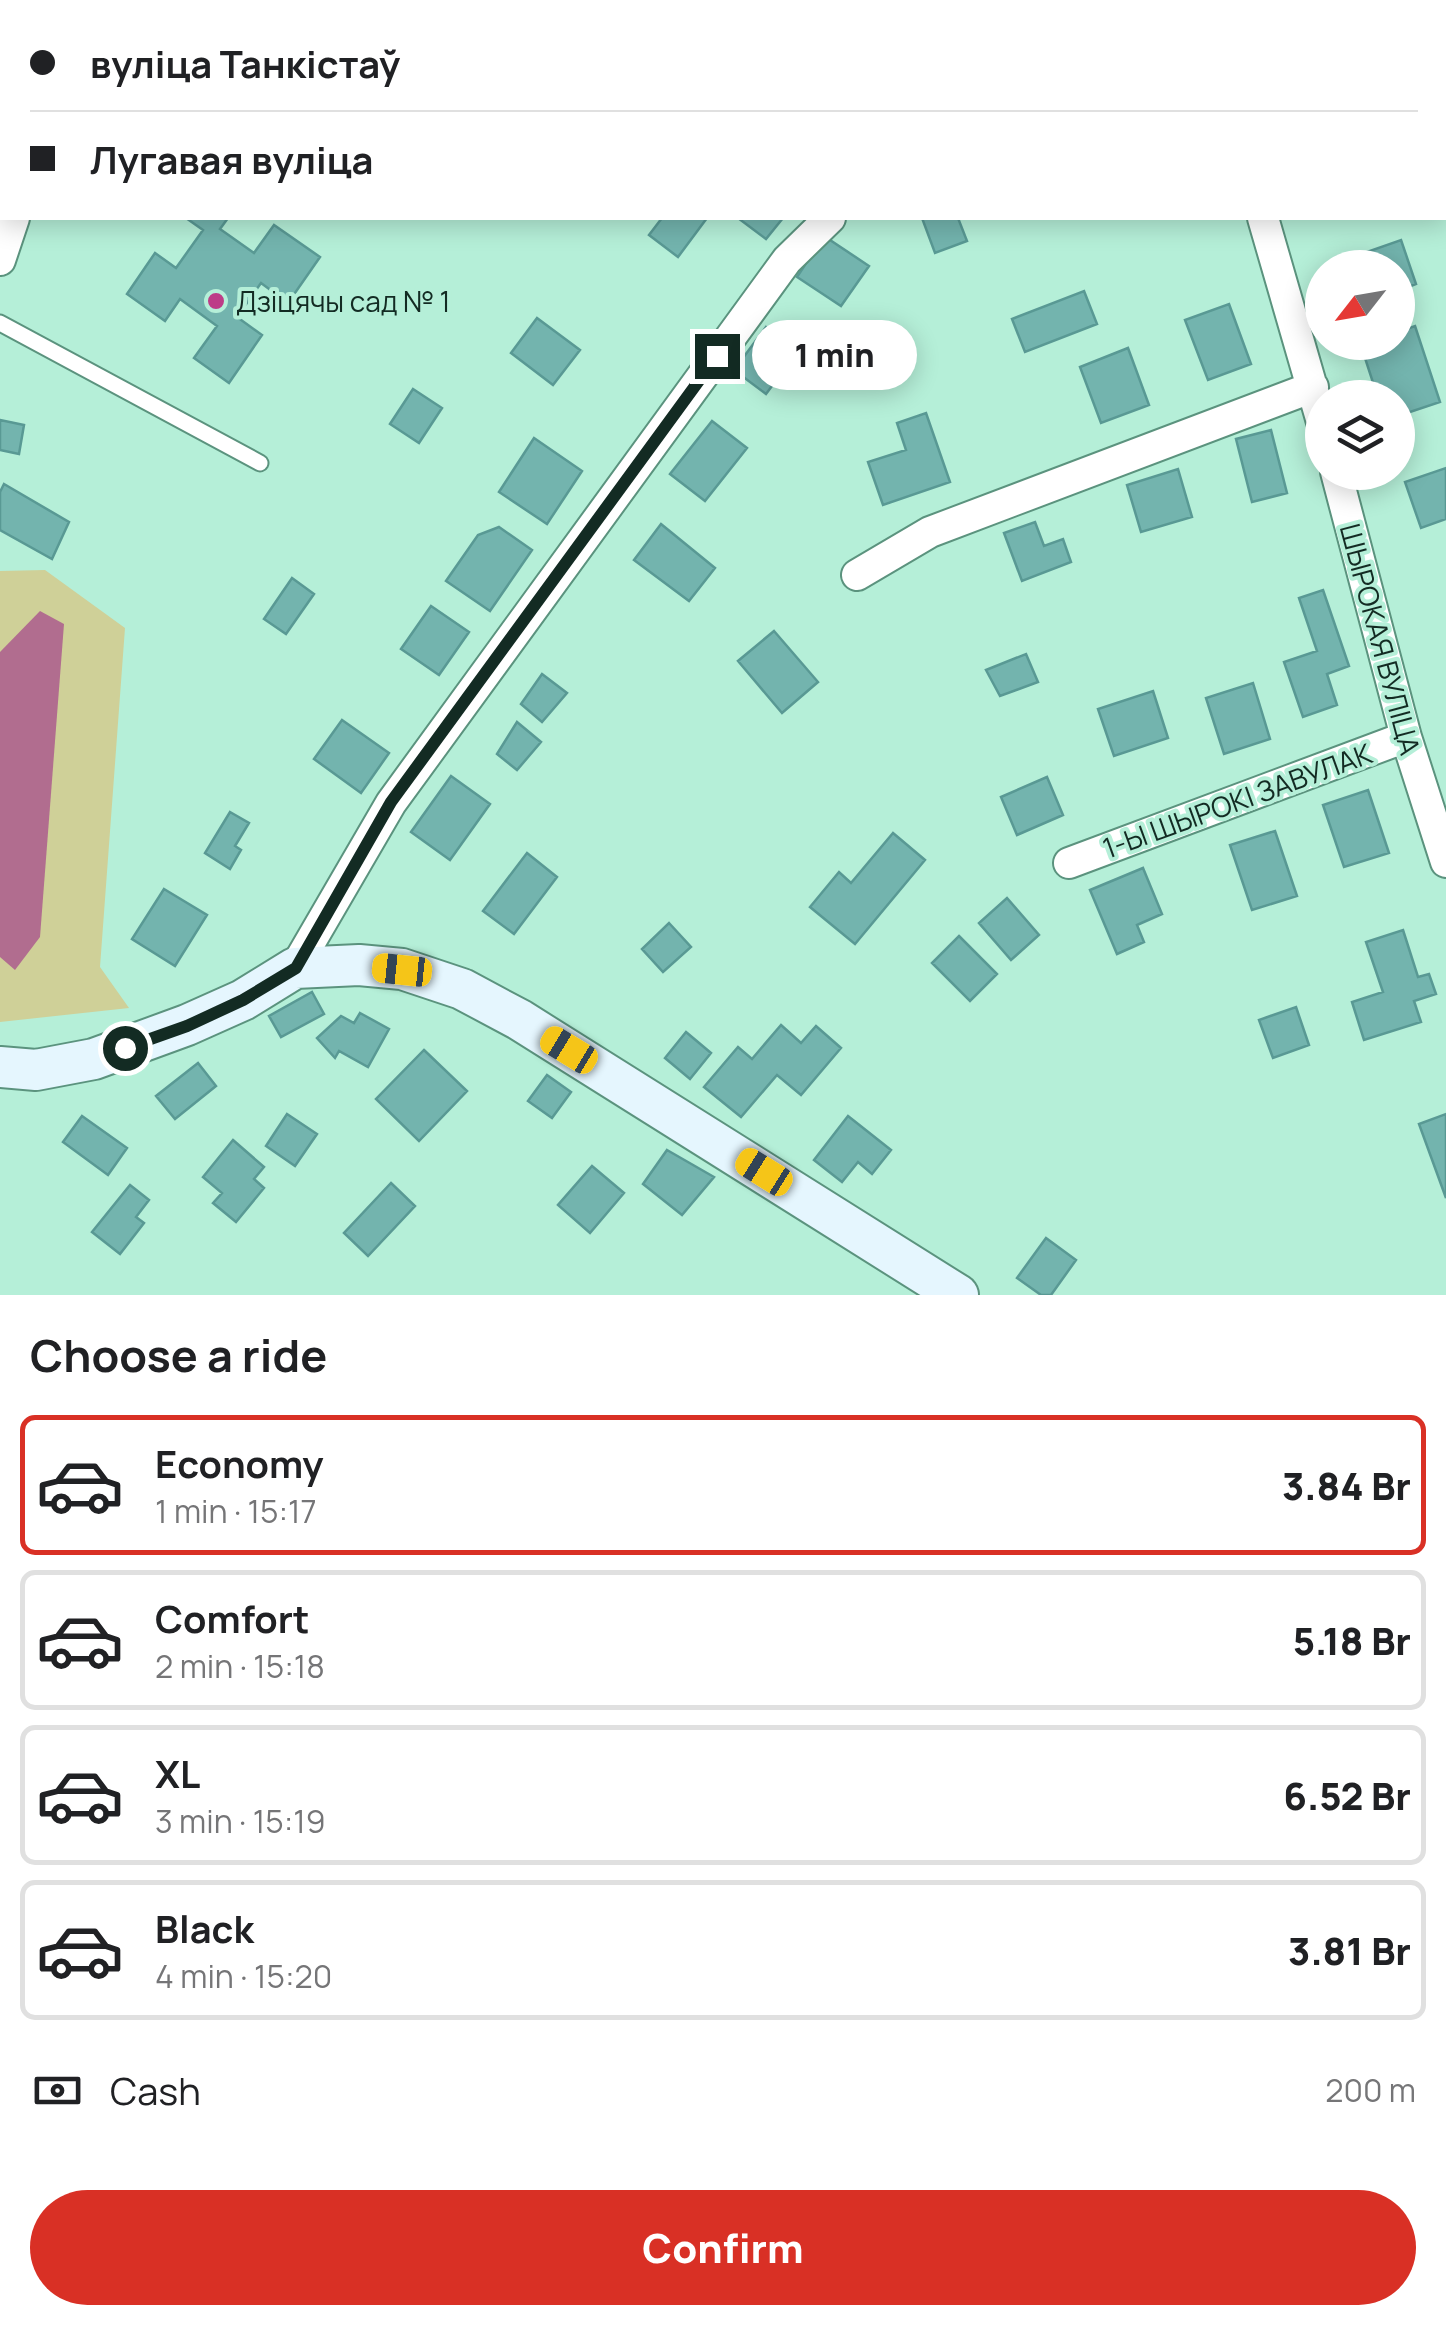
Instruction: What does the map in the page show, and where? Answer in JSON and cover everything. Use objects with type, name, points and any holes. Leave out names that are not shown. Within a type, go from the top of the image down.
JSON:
[{"type":"street","points":[[0,260],[13,220]]},
{"type":"street","points":[[296,968],[391,802],[787,260],[828,220]]},
{"type":"street","points":[[1263,220],[1311,380]]},
{"type":"street","points":[[857,575],[930,532],[1305,389]]},
{"type":"street","name":"ШЫРОКАЯ ВУЛІЦА","points":[[1341,490],[1406,737],[1446,862]]},
{"type":"street","name":"1-Ы ШЫРОКІ ЗАВУЛАК","points":[[1068,863],[1406,737]]},
{"type":"street","points":[[0,1067],[36,1070],[94,1059],[187,1026],[243,1000],[296,968],[358,965],[402,970],[462,989],[569,1050],[958,1295]]},
{"type":"lane","points":[[0,323],[260,463]]},
{"type":"green space","points":[[45,570],[125,628],[100,967],[129,1008],[0,1022],[0,571]]},
{"type":"shaded area","points":[[40,611],[64,624],[40,937],[15,970],[0,957],[0,652]]},
{"type":"building","name":"Дзіцячы сад № 1","points":[[189,220],[227,220],[220,229],[254,253],[274,225],[320,257],[288,303],[261,283],[237,317],[262,335],[229,383],[194,358],[217,326],[180,299],[165,321],[127,294],[155,253],[176,268],[203,230]]},
{"type":"building","points":[[660,220],[706,220],[678,257],[649,235]]},
{"type":"building","points":[[741,220],[781,220],[766,239]]},
{"type":"building","points":[[923,220],[959,220],[967,241],[935,253]]},
{"type":"building","points":[[824,236],[869,266],[841,306],[797,277]]},
{"type":"building","points":[[1401,240],[1404,250],[1373,250]]},
{"type":"building","points":[[1084,291],[1097,324],[1025,352],[1012,319]]},
{"type":"building","points":[[1229,304],[1251,364],[1208,380],[1185,320]]},
{"type":"building","points":[[537,318],[580,350],[553,385],[511,353]]},
{"type":"building","points":[[1415,326],[1440,402],[1415,410],[1415,380],[1372,380],[1366,360],[1415,360]]},
{"type":"building","points":[[766,327],[798,351],[766,394],[734,370]]},
{"type":"building","points":[[1128,348],[1149,405],[1101,423],[1080,367]]},
{"type":"building","points":[[413,389],[442,408],[419,443],[390,424]]},
{"type":"building","points":[[926,413],[950,482],[883,505],[868,462],[906,450],[897,423]]},
{"type":"building","points":[[0,420],[24,425],[19,454],[0,450]]},
{"type":"building","points":[[712,421],[747,448],[705,501],[670,474]]},
{"type":"building","points":[[1271,430],[1287,493],[1252,502],[1236,439]]},
{"type":"building","points":[[534,438],[582,471],[547,524],[499,492]]},
{"type":"building","points":[[1446,468],[1446,519],[1421,528],[1408,490],[1415,490],[1415,479]]},
{"type":"building","points":[[1178,469],[1192,517],[1141,532],[1127,485]]},
{"type":"building","points":[[4,484],[69,522],[52,559],[0,530],[0,492]]},
{"type":"building","points":[[1035,522],[1044,546],[1063,539],[1071,562],[1022,581],[1004,533]]},
{"type":"building","points":[[661,524],[715,568],[689,601],[634,560]]},
{"type":"building","points":[[499,527],[532,550],[490,611],[446,581],[478,535]]},
{"type":"building","points":[[292,578],[314,594],[286,634],[264,619]]},
{"type":"building","points":[[1323,590],[1349,666],[1327,674],[1337,705],[1303,717],[1284,662],[1317,651],[1299,598]]},
{"type":"building","points":[[431,606],[469,632],[439,675],[401,649]]},
{"type":"building","points":[[774,631],[818,682],[782,713],[738,661]]},
{"type":"building","points":[[1026,654],[1038,682],[1000,696],[986,670]]},
{"type":"building","points":[[542,674],[567,693],[542,722],[521,704]]},
{"type":"building","points":[[1253,683],[1270,739],[1224,754],[1206,698]]},
{"type":"building","points":[[1153,691],[1168,738],[1114,756],[1098,709]]},
{"type":"building","points":[[342,720],[389,753],[361,793],[314,759]]},
{"type":"building","points":[[517,722],[541,742],[517,770],[497,754]]},
{"type":"building","points":[[451,776],[490,804],[450,860],[411,832]]},
{"type":"building","points":[[1047,777],[1063,815],[1017,835],[1001,797]]},
{"type":"building","points":[[1368,790],[1389,853],[1344,867],[1323,805]]},
{"type":"building","points":[[230,812],[249,823],[235,846],[241,850],[230,869],[205,853]]},
{"type":"building","points":[[1275,831],[1297,896],[1252,910],[1230,845]]},
{"type":"building","points":[[893,833],[925,860],[855,944],[810,907],[839,872],[851,883]]},
{"type":"building","points":[[527,853],[557,877],[514,934],[483,911]]},
{"type":"building","points":[[1143,868],[1162,914],[1137,925],[1144,942],[1117,954],[1090,890]]},
{"type":"building","points":[[164,889],[207,915],[175,966],[132,939]]},
{"type":"building","points":[[1007,898],[1039,935],[1011,960],[979,923]]},
{"type":"building","points":[[669,923],[691,947],[663,972],[642,949]]},
{"type":"building","points":[[1403,930],[1418,977],[1429,974],[1436,994],[1414,1001],[1421,1022],[1364,1040],[1352,1002],[1383,992],[1366,942]]},
{"type":"building","points":[[959,936],[997,974],[970,1001],[932,963]]},
{"type":"building","points":[[312,992],[324,1014],[281,1037],[269,1016]]},
{"type":"building","points":[[1296,1007],[1309,1045],[1273,1058],[1259,1020]]},
{"type":"building","points":[[360,1013],[389,1029],[368,1067],[339,1051],[335,1058],[317,1038],[341,1016],[354,1023]]},
{"type":"building","points":[[781,1025],[801,1043],[816,1026],[841,1048],[801,1095],[777,1075],[741,1117],[704,1087],[738,1047],[752,1059]]},
{"type":"building","points":[[686,1032],[711,1053],[690,1079],[665,1058]]},
{"type":"building","points":[[424,1050],[467,1091],[419,1141],[376,1099]]},
{"type":"building","points":[[198,1063],[216,1086],[175,1119],[156,1096]]},
{"type":"building","points":[[547,1075],[571,1092],[552,1118],[528,1101]]},
{"type":"building","points":[[287,1114],[317,1134],[295,1166],[266,1146]]},
{"type":"building","points":[[1446,1114],[1446,1198],[1419,1124]]},
{"type":"building","points":[[82,1116],[127,1148],[108,1175],[63,1142]]},
{"type":"building","points":[[848,1116],[891,1150],[872,1174],[858,1162],[842,1182],[814,1160]]},
{"type":"building","points":[[233,1140],[264,1167],[254,1179],[264,1188],[236,1222],[213,1203],[222,1193],[203,1177]]},
{"type":"building","points":[[667,1150],[714,1177],[682,1215],[643,1184]]},
{"type":"building","points":[[592,1166],[624,1193],[590,1233],[558,1205]]},
{"type":"building","points":[[391,1183],[415,1206],[368,1256],[344,1233]]},
{"type":"building","points":[[130,1185],[149,1200],[136,1217],[144,1223],[120,1254],[92,1232]]},
{"type":"building","points":[[1046,1238],[1076,1260],[1051,1295],[1041,1295],[1017,1278]]},
{"type":"place","name":"Дзіцячы сад № 1","points":[[216,301]]},
{"type":"route","points":[[125,1048],[243,1000],[296,968],[391,802],[717,356]]}]
